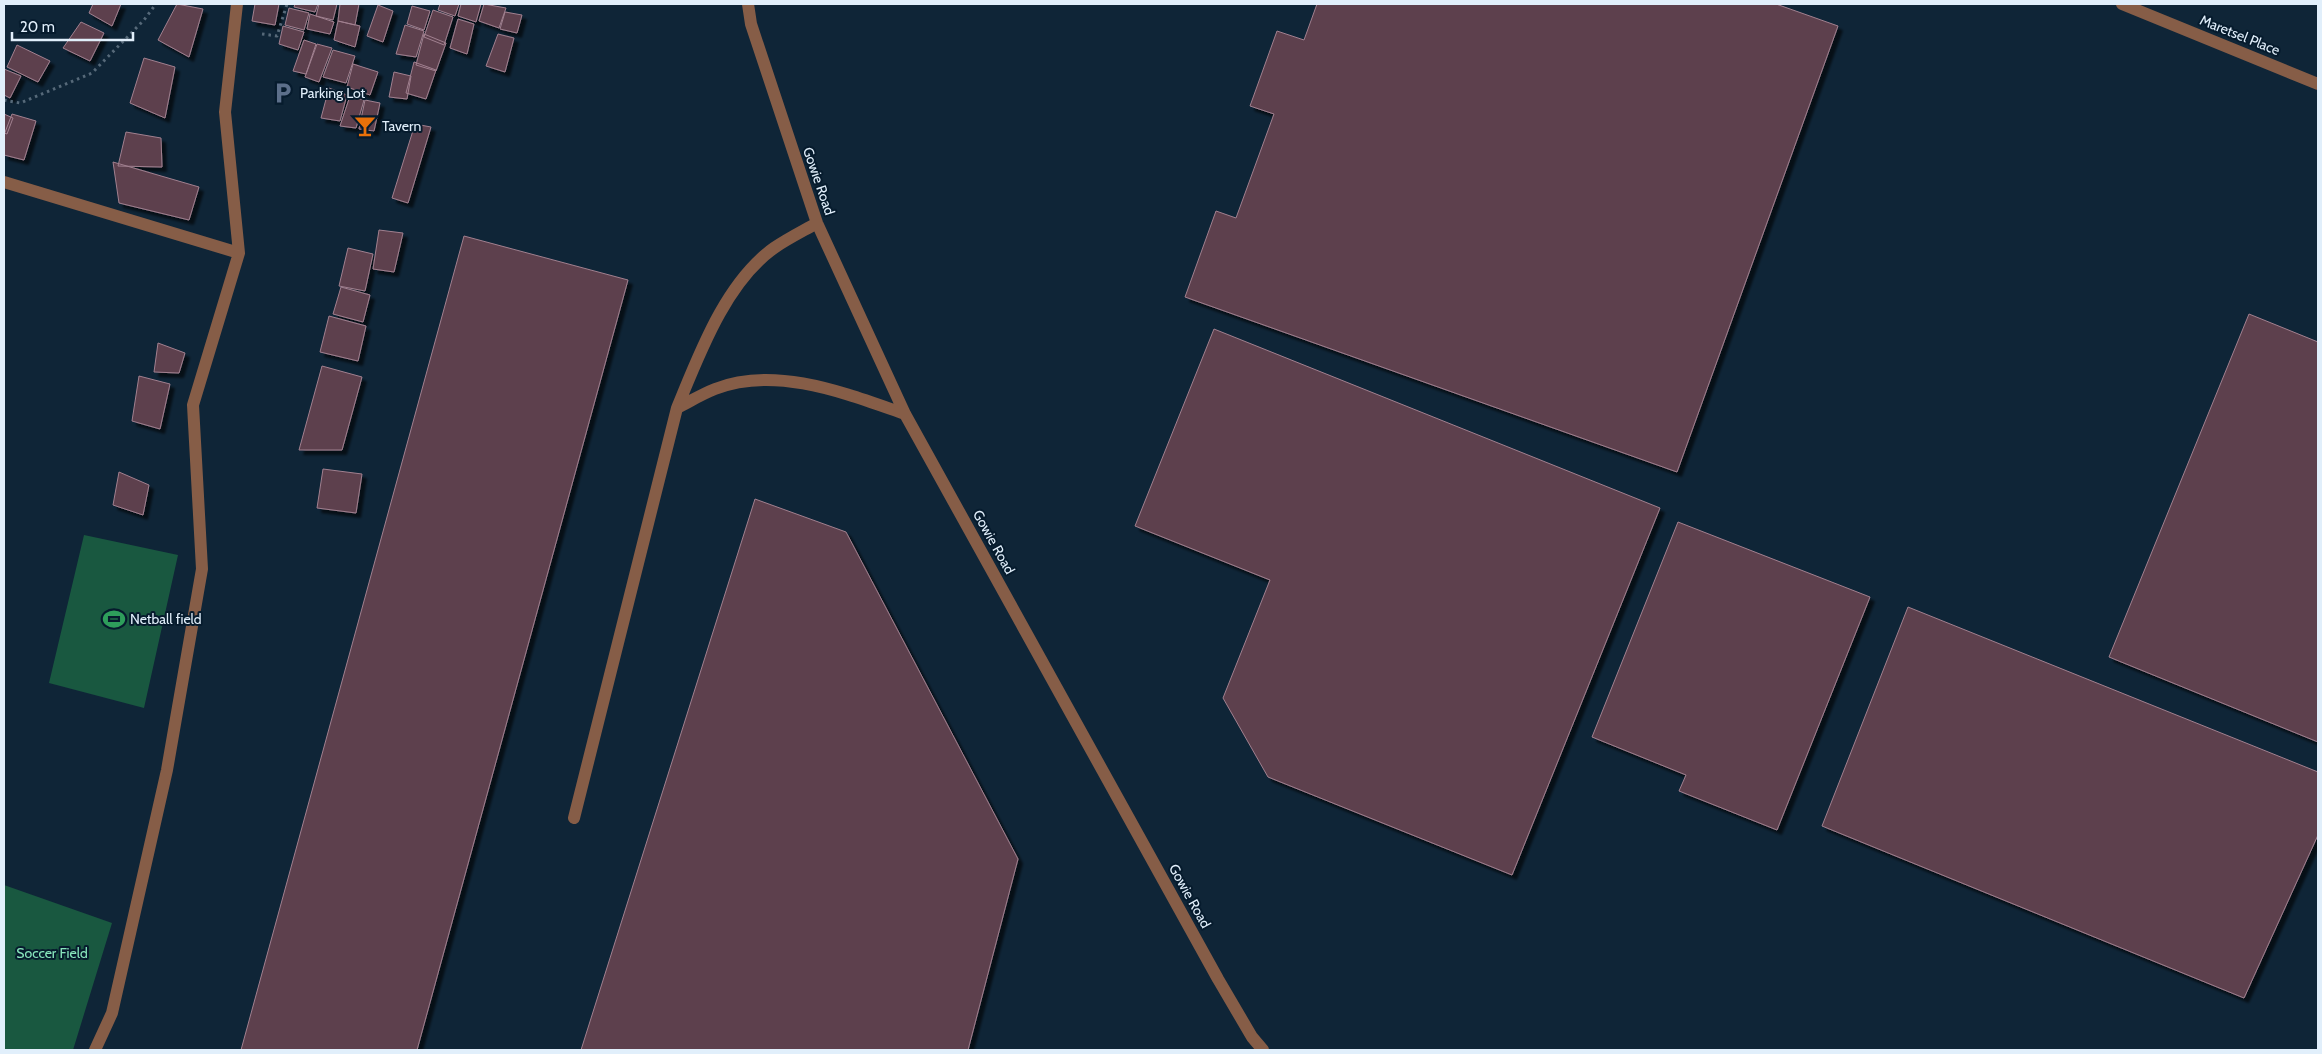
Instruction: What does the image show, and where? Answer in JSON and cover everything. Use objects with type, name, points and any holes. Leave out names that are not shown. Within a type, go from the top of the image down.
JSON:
[{"type":"street","points":[[96,1050],[112,1013],[167,770],[202,569],[193,405],[239,253],[226,112],[237,4]]},
{"type":"street","name":"Gowie Road","points":[[748,4],[750,24],[817,223],[905,414],[1218,979],[1252,1037],[1263,1050]]},
{"type":"street","name":"Maretsel Place","points":[[2122,4],[2318,84]]},
{"type":"street","points":[[4,182],[239,253]]},
{"type":"street","points":[[574,818],[677,408],[703,344],[720,311],[745,276],[773,249],[817,223]]},
{"type":"street","points":[[677,408],[715,389],[748,381],[776,381],[809,385],[851,396],[905,414]]},
{"type":"path","points":[[4,100],[20,103],[92,73],[144,20],[156,4]]},
{"type":"path","points":[[234,30],[276,36],[287,4]]},
{"type":"green space","name":"Netball field","points":[[84,535],[178,555],[144,708],[49,683]]},
{"type":"green space","name":"Soccer Field","points":[[4,885],[112,923],[73,1050],[4,1050]]},
{"type":"building","points":[[93,4],[121,4],[112,26],[89,13]]},
{"type":"building","points":[[177,4],[203,9],[189,57],[158,40]]},
{"type":"building","points":[[255,4],[279,4],[275,25],[252,21]]},
{"type":"building","points":[[295,4],[318,4],[315,12],[294,7]]},
{"type":"building","points":[[319,4],[337,4],[333,20],[316,16]]},
{"type":"building","points":[[340,4],[359,4],[355,25],[338,21]]},
{"type":"building","points":[[440,4],[459,4],[455,16],[438,10]]},
{"type":"building","points":[[461,4],[481,4],[476,22],[458,16]]},
{"type":"building","points":[[484,4],[506,8],[499,28],[479,21]]},
{"type":"building","points":[[1317,4],[1776,4],[1838,26],[1677,472],[1185,297],[1216,211],[1236,218],[1274,114],[1250,106],[1277,31],[1304,40]]},
{"type":"building","points":[[378,5],[393,11],[383,42],[367,36]]},
{"type":"building","points":[[412,6],[430,11],[424,30],[407,24]]},
{"type":"building","points":[[289,8],[309,13],[304,30],[285,25]]},
{"type":"building","points":[[433,10],[453,17],[444,45],[424,37]]},
{"type":"building","points":[[505,12],[522,15],[517,33],[500,29]]},
{"type":"building","points":[[310,14],[334,22],[330,34],[307,29]]},
{"type":"building","points":[[458,19],[474,24],[467,54],[450,48]]},
{"type":"building","points":[[338,21],[360,26],[355,47],[334,40]]},
{"type":"building","points":[[81,22],[104,33],[90,61],[63,48]]},
{"type":"building","points":[[405,25],[424,31],[416,57],[396,54]]},
{"type":"building","points":[[283,26],[304,32],[298,50],[279,44]]},
{"type":"building","points":[[424,34],[446,43],[436,71],[416,65]]},
{"type":"building","points":[[498,34],[514,38],[505,72],[486,66]]},
{"type":"building","points":[[304,40],[316,44],[306,74],[293,71]]},
{"type":"building","points":[[317,44],[332,48],[319,82],[305,77]]},
{"type":"building","points":[[17,45],[50,61],[38,82],[7,67]]},
{"type":"building","points":[[333,50],[355,56],[346,83],[323,77]]},
{"type":"building","points":[[144,58],[175,67],[165,118],[130,103]]},
{"type":"building","points":[[414,62],[436,70],[426,99],[406,93]]},
{"type":"building","points":[[353,64],[378,72],[370,95],[347,87]]},
{"type":"building","points":[[4,69],[21,76],[10,98],[4,95]]},
{"type":"building","points":[[394,72],[411,76],[407,99],[389,97]]},
{"type":"building","points":[[329,88],[347,95],[340,121],[321,118]]},
{"type":"building","points":[[350,96],[364,100],[356,128],[340,126]]},
{"type":"building","points":[[365,100],[380,103],[374,131],[359,129]]},
{"type":"building","points":[[4,114],[13,118],[7,134],[4,133]]},
{"type":"building","points":[[12,114],[36,121],[24,160],[4,155],[4,135]]},
{"type":"building","points":[[415,124],[431,127],[408,203],[392,198]]},
{"type":"building","points":[[126,132],[161,138],[162,167],[118,166]]},
{"type":"building","points":[[113,162],[199,187],[189,220],[119,203]]},
{"type":"building","points":[[379,230],[403,233],[394,272],[373,269]]},
{"type":"building","points":[[464,236],[628,280],[417,1050],[241,1050]]},
{"type":"building","points":[[348,248],[373,254],[365,291],[339,286]]},
{"type":"building","points":[[341,287],[370,295],[363,322],[333,314]]},
{"type":"building","points":[[2249,314],[2318,342],[2318,742],[2109,657]]},
{"type":"building","points":[[329,316],[366,326],[358,361],[320,352]]},
{"type":"building","points":[[1214,329],[1660,508],[1512,875],[1268,777],[1223,698],[1270,580],[1135,526]]},
{"type":"building","points":[[158,343],[185,353],[179,373],[154,372]]},
{"type":"building","points":[[322,366],[362,377],[342,450],[299,450]]},
{"type":"building","points":[[139,376],[170,384],[160,429],[132,421]]},
{"type":"building","points":[[323,469],[362,474],[356,513],[317,508]]},
{"type":"building","points":[[119,472],[149,485],[143,515],[113,505]]},
{"type":"building","points":[[755,499],[846,532],[1018,859],[968,1050],[581,1050]]},
{"type":"building","points":[[1678,522],[1870,597],[1777,830],[1679,791],[1686,775],[1592,737]]},
{"type":"building","points":[[1908,607],[2318,772],[2318,835],[2244,998],[1822,826]]},
{"type":"place","name":"Parking Lot","points":[[283,93]]},
{"type":"place","name":"Tavern","points":[[365,126]]},
{"type":"place","name":"Netball field","points":[[114,619]]}]
